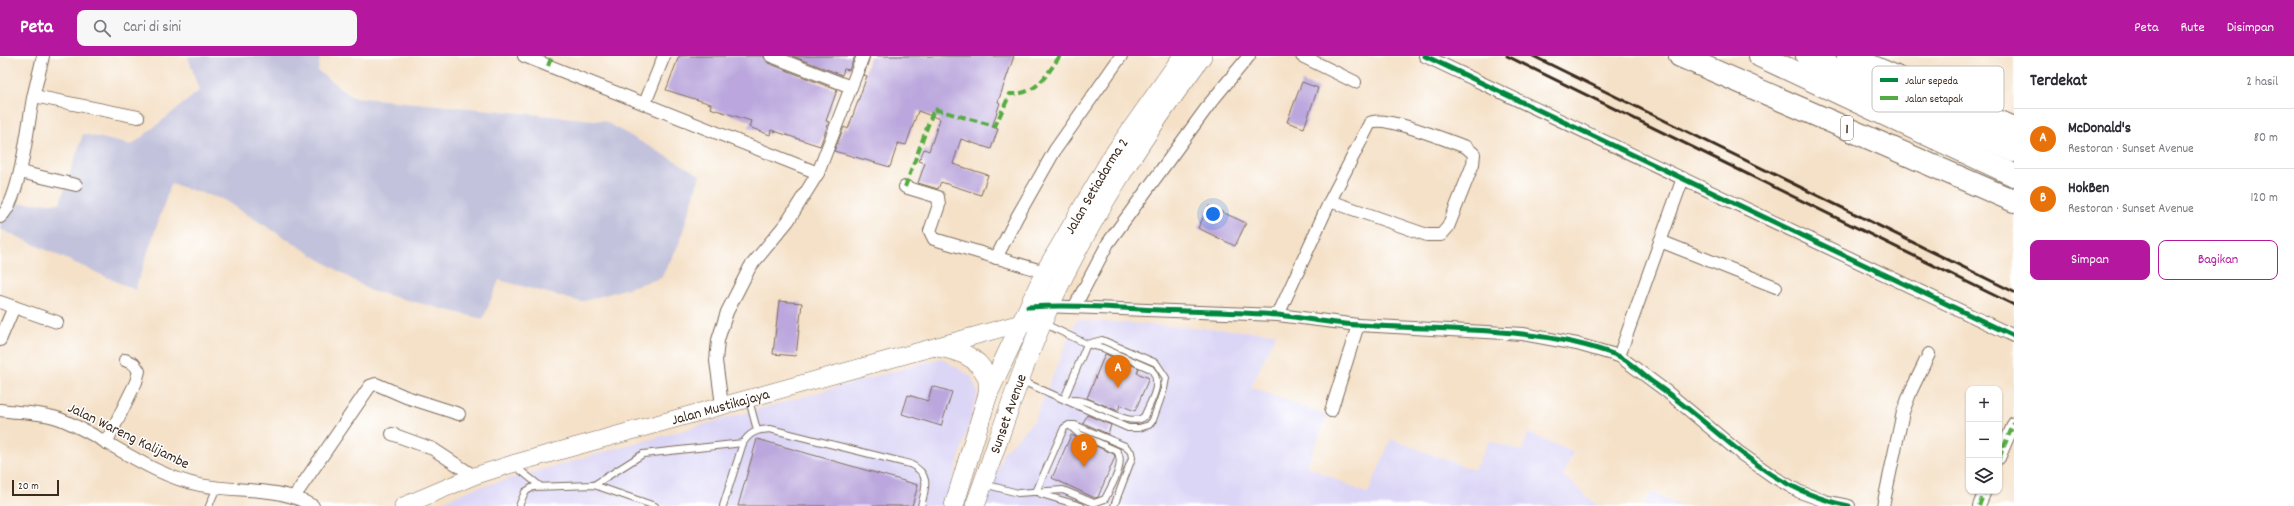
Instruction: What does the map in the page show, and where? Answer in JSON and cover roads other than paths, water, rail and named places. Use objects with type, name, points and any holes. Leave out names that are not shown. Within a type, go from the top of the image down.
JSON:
[{"type":"highway","name":"1","points":[[1680,56],[2014,201]]},
{"type":"highway","name":"1","points":[[1760,56],[1872,108]]},
{"type":"highway","points":[[1807,56],[1872,86]]},
{"type":"highway","points":[[1850,57],[1875,66]]},
{"type":"highway","points":[[1850,57],[1872,67]]},
{"type":"highway","name":"1","points":[[1880,112],[2014,175]]},
{"type":"highway","points":[[1929,112],[2014,151]]},
{"type":"highway","points":[[1977,112],[2014,128]]},
{"type":"highway","points":[[2003,112],[2014,116]]},
{"type":"main road","name":"Jalan Setiadarma 2","points":[[1024,315],[1045,272],[1112,157],[1183,56]]},
{"type":"main road","name":"Jalan Setiadarma 2","points":[[1046,314],[1102,206],[1153,123],[1202,56]]},
{"type":"main road","name":"Jalan Mustikajaya","points":[[403,506],[474,476],[512,464],[748,397],[938,347],[1024,315],[1046,314]]},
{"type":"main road","name":"Sunset Avenue","points":[[975,506],[1020,380],[1046,314]]},
{"type":"main road","name":"Sunset Avenue","points":[[954,506],[988,394],[1024,315]]},
{"type":"main road","points":[[938,347],[958,350],[975,360],[987,376],[988,394]]},
{"type":"street","points":[[0,217],[6,213],[20,172],[43,56]]},
{"type":"street","points":[[524,56],[550,61],[645,103],[818,173]]},
{"type":"street","points":[[645,103],[664,56]]},
{"type":"street","points":[[771,56],[851,87]]},
{"type":"street","points":[[722,405],[716,361],[718,340],[727,312],[750,267],[788,221],[818,173],[863,56]]},
{"type":"street","points":[[996,258],[1017,217],[1055,150],[1121,56]]},
{"type":"street","points":[[1075,306],[1108,243],[1211,102],[1249,56]]},
{"type":"street","points":[[1302,56],[1355,82]]},
{"type":"street","points":[[1425,56],[2014,336]]},
{"type":"street","points":[[34,96],[138,117]]},
{"type":"street","points":[[1278,315],[1330,201],[1368,126],[1373,121],[1382,120],[1395,123],[1466,147],[1474,154],[1473,164],[1448,227],[1441,235],[1427,235],[1330,201]]},
{"type":"street","points":[[20,172],[76,185]]},
{"type":"street","points":[[1619,356],[1683,178]]},
{"type":"street","points":[[906,187],[938,197],[939,205],[930,231],[934,239],[1045,272]]},
{"type":"street","points":[[1660,241],[1776,287]]},
{"type":"street","points":[[0,302],[57,322]]},
{"type":"street","points":[[1046,314],[1075,306],[1278,315],[1358,325],[1523,334],[1577,344],[1619,356],[1666,391],[1740,453],[1774,477],[1800,492],[1825,502],[1844,506]]},
{"type":"street","points":[[0,340],[14,307]]},
{"type":"street","points":[[1330,411],[1358,325]]},
{"type":"street","points":[[1883,506],[1904,412],[1911,391],[1929,354]]},
{"type":"street","points":[[106,443],[136,382],[138,371],[134,364],[125,360]]},
{"type":"street","points":[[294,496],[370,386],[376,384],[380,385],[406,397],[459,414]]},
{"type":"street","name":"Jalan Wareng Kalijambe","points":[[0,410],[60,419],[180,480],[217,487],[273,491],[294,496],[313,506]]},
{"type":"street","points":[[2002,451],[2014,423]]},
{"type":"street","points":[[392,434],[433,449],[474,476]]},
{"type":"street","points":[[1979,506],[1984,494]]},
{"type":"lane","points":[[1046,314],[1087,344],[1103,348],[1150,370],[1156,375],[1158,382],[1144,417],[1139,420],[1130,420],[1083,401],[1064,400]]},
{"type":"lane","points":[[1020,380],[1128,428],[1139,428],[1149,425],[1153,420],[1164,389],[1166,378],[1162,370],[1156,364],[1102,340],[1087,344]]},
{"type":"lane","points":[[1064,400],[1087,344]]},
{"type":"lane","points":[[748,397],[757,430]]},
{"type":"lane","points":[[983,483],[1018,493],[1063,490],[1094,503],[1105,499],[1121,463],[1120,456],[1117,451],[1079,434],[1069,425]]},
{"type":"lane","points":[[1036,492],[1064,428],[1069,425],[1075,425],[1125,446],[1131,452],[1132,458],[1114,506]]},
{"type":"lane","points":[[724,506],[743,443],[748,434],[757,430],[770,429],[910,464],[920,469],[924,475],[926,485],[922,506]]},
{"type":"lane","points":[[594,485],[643,454],[743,443]]},
{"type":"lane","points":[[512,464],[540,486]]},
{"type":"lane","points":[[518,506],[525,492],[540,486],[594,485],[655,506]]},
{"type":"lane","points":[[209,506],[217,487]]},
{"type":"lane","points":[[1036,492],[1081,506]]},
{"type":"railway","points":[[1507,56],[2014,305]]},
{"type":"railway","points":[[1533,56],[2014,292]]},
{"type":"place","name":"McDonald's","points":[[1118,388]]},
{"type":"place","name":"HokBen","points":[[1084,467]]}]
